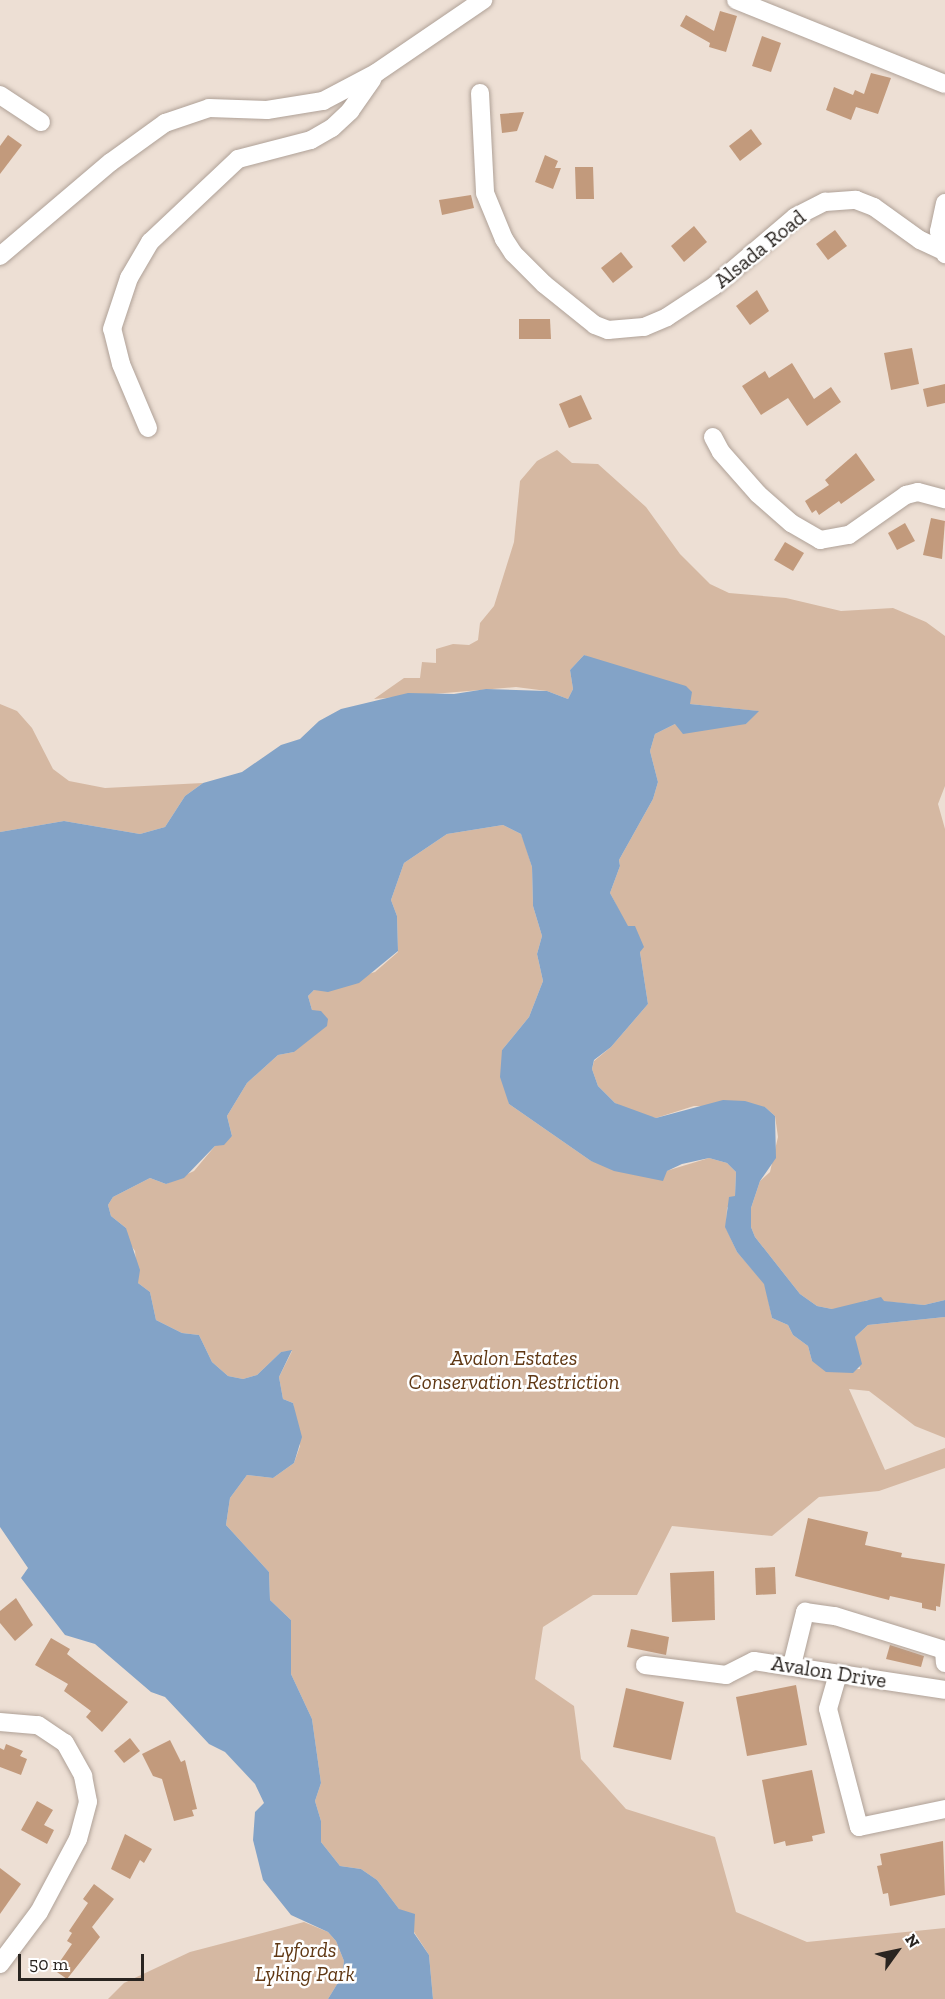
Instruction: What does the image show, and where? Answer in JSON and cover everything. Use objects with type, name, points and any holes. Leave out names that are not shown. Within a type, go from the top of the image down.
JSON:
[{"type":"street","points":[[0,256],[111,162],[165,123],[188,113],[209,108],[267,110],[313,104],[376,73],[483,0]]},
{"type":"street","points":[[736,0],[945,84]]},
{"type":"street","points":[[148,428],[121,364],[112,329],[129,278],[150,242],[238,159],[311,140],[332,128],[350,111],[376,73]]},
{"type":"street","name":"Alsada Road","points":[[480,93],[480,147],[490,208],[513,253],[577,312],[608,330],[644,327],[667,317],[714,286],[795,217],[840,199],[874,207],[920,240],[944,253]]},
{"type":"street","points":[[0,95],[41,122]]},
{"type":"street","points":[[944,253],[939,231],[945,204]]},
{"type":"street","points":[[713,437],[732,466],[758,494],[791,523],[820,540],[849,535],[906,495],[918,492],[945,499]]},
{"type":"street","points":[[792,1665],[805,1612],[835,1616],[944,1650],[945,1663]]},
{"type":"street","name":"Avalon Drive","points":[[645,1665],[726,1675],[754,1661],[945,1690]]},
{"type":"street","points":[[838,1674],[828,1709],[859,1827],[945,1809]]},
{"type":"street","points":[[0,1722],[38,1725],[64,1743],[83,1776],[88,1802],[78,1839],[39,1912],[0,1964]]},
{"type":"green space","points":[[557,450],[572,463],[598,464],[646,507],[680,554],[710,584],[729,593],[786,598],[841,611],[893,608],[926,622],[945,636],[945,786],[938,804],[945,829],[945,1300],[924,1305],[867,1300],[850,1308],[832,1309],[817,1306],[800,1294],[755,1237],[751,1227],[751,1208],[760,1181],[770,1172],[778,1137],[775,1116],[765,1107],[694,1106],[656,1118],[637,1114],[615,1103],[598,1086],[592,1069],[594,1061],[611,1047],[648,1004],[640,952],[610,893],[620,866],[619,860],[653,799],[658,782],[650,751],[655,734],[675,724],[746,724],[758,711],[690,704],[584,655],[570,670],[573,689],[568,699],[547,691],[516,687],[374,699],[404,678],[420,678],[422,662],[436,663],[436,649],[453,644],[469,645],[478,640],[480,623],[494,606],[514,542],[520,481],[537,461]]},
{"type":"green space","points":[[0,704],[17,711],[32,728],[53,769],[69,781],[105,788],[203,783],[185,796],[165,827],[140,834],[64,821],[0,832]]},
{"type":"green space","name":"Avalon Estates Conservation Restriction","points":[[503,825],[521,834],[532,867],[533,906],[542,936],[537,954],[543,981],[529,1017],[502,1050],[509,1104],[591,1161],[666,1171],[709,1158],[727,1163],[736,1172],[735,1197],[727,1208],[726,1228],[737,1252],[765,1284],[772,1318],[788,1325],[793,1335],[808,1346],[812,1361],[837,1370],[860,1369],[855,1337],[868,1325],[945,1317],[945,1438],[915,1426],[869,1391],[849,1389],[885,1470],[945,1448],[945,1468],[879,1491],[819,1497],[772,1536],[672,1526],[637,1595],[593,1595],[543,1627],[535,1679],[574,1706],[581,1759],[626,1809],[715,1837],[736,1912],[807,1942],[945,1928],[945,1999],[433,1999],[429,1955],[399,1909],[377,1880],[361,1869],[340,1866],[321,1842],[321,1821],[315,1801],[321,1783],[312,1719],[291,1674],[291,1620],[270,1600],[269,1572],[226,1525],[230,1498],[247,1475],[273,1478],[294,1463],[300,1446],[293,1403],[283,1399],[279,1377],[292,1351],[281,1352],[257,1375],[243,1379],[228,1376],[212,1362],[199,1335],[182,1333],[156,1320],[150,1292],[138,1283],[135,1251],[127,1240],[126,1228],[111,1216],[108,1205],[113,1197],[150,1178],[166,1184],[194,1171],[215,1146],[232,1136],[227,1116],[247,1083],[278,1055],[294,1052],[312,1010],[308,996],[314,990],[375,972],[398,952],[397,916],[391,900],[404,863],[447,834]]},
{"type":"green space","name":"Lyfords Lyking Park","points":[[304,1922],[328,1932],[336,1941],[344,1961],[342,1976],[328,1999],[108,1999],[124,1983],[190,1952]]},
{"type":"water","points":[[584,655],[686,686],[692,692],[690,704],[759,711],[746,724],[683,734],[675,724],[655,734],[650,751],[658,782],[653,799],[619,860],[620,866],[610,893],[628,926],[635,926],[644,947],[640,952],[648,1004],[611,1047],[594,1060],[592,1069],[598,1086],[615,1103],[656,1118],[723,1100],[745,1101],[765,1107],[775,1116],[776,1158],[760,1181],[751,1208],[751,1227],[755,1237],[800,1294],[817,1306],[832,1309],[881,1297],[884,1301],[924,1305],[945,1300],[945,1317],[868,1325],[855,1337],[862,1364],[853,1373],[826,1372],[812,1361],[808,1346],[793,1335],[788,1325],[772,1318],[764,1284],[737,1252],[725,1227],[729,1197],[735,1196],[736,1172],[727,1163],[709,1158],[682,1164],[667,1171],[663,1181],[614,1171],[591,1161],[509,1104],[500,1077],[502,1050],[529,1017],[543,981],[537,954],[542,936],[533,906],[532,867],[521,834],[503,825],[447,834],[404,863],[391,900],[397,916],[398,951],[359,983],[328,992],[314,990],[308,996],[312,1010],[321,1011],[328,1019],[327,1026],[294,1052],[278,1055],[247,1083],[227,1116],[232,1136],[224,1145],[215,1146],[184,1178],[166,1184],[150,1178],[113,1197],[108,1205],[111,1216],[126,1228],[140,1270],[138,1283],[150,1292],[156,1320],[182,1333],[199,1335],[212,1362],[228,1376],[243,1379],[257,1375],[281,1352],[292,1350],[279,1377],[283,1399],[293,1403],[302,1437],[294,1463],[273,1478],[247,1475],[230,1498],[226,1525],[269,1572],[270,1600],[291,1620],[291,1674],[312,1719],[321,1783],[315,1801],[321,1821],[321,1842],[340,1866],[361,1869],[377,1880],[399,1909],[415,1914],[414,1933],[429,1955],[433,1999],[328,1999],[342,1976],[344,1961],[336,1941],[328,1932],[291,1915],[263,1880],[253,1840],[255,1812],[264,1803],[255,1784],[225,1752],[209,1744],[165,1697],[151,1692],[95,1644],[65,1635],[21,1578],[28,1568],[0,1527],[0,832],[64,821],[140,834],[165,827],[185,796],[203,783],[242,772],[281,745],[300,739],[319,721],[341,709],[408,693],[454,694],[486,689],[547,691],[568,699],[573,689],[570,670]]},
{"type":"building","points":[[720,11],[737,16],[726,52],[709,47],[710,43],[680,26],[686,15],[714,31]]},
{"type":"building","points":[[762,36],[781,43],[771,72],[752,66]]},
{"type":"building","points":[[871,73],[891,78],[878,114],[856,107],[851,120],[826,110],[834,87],[853,95],[855,90],[864,94]]},
{"type":"building","points":[[524,112],[517,131],[502,133],[500,114]]},
{"type":"building","points":[[751,129],[762,144],[740,161],[729,146]]},
{"type":"building","points":[[8,135],[22,145],[0,174],[0,146]]},
{"type":"building","points":[[545,155],[558,161],[555,168],[561,168],[553,189],[535,182]]},
{"type":"building","points":[[575,167],[593,167],[594,199],[576,199]]},
{"type":"building","points":[[471,195],[474,208],[442,215],[439,200]]},
{"type":"building","points":[[694,226],[707,242],[684,262],[671,246]]},
{"type":"building","points":[[835,230],[847,246],[828,260],[816,244]]},
{"type":"building","points":[[621,252],[633,267],[613,283],[601,268]]},
{"type":"building","points":[[757,290],[769,311],[750,325],[736,306]]},
{"type":"building","points":[[519,319],[550,319],[551,339],[519,339]]},
{"type":"building","points":[[912,348],[919,384],[891,390],[884,353]]},
{"type":"building","points":[[792,363],[814,399],[831,387],[841,402],[807,426],[788,398],[761,415],[742,386],[765,371],[769,378]]},
{"type":"building","points":[[945,384],[945,403],[927,407],[923,389]]},
{"type":"building","points":[[581,395],[592,419],[569,428],[559,404]]},
{"type":"building","points":[[856,453],[875,480],[841,504],[839,501],[819,515],[816,510],[812,513],[805,501],[829,485],[825,480]]},
{"type":"building","points":[[931,518],[945,521],[942,559],[923,555]]},
{"type":"building","points":[[905,523],[915,541],[897,550],[888,533]]},
{"type":"building","points":[[785,542],[804,553],[793,571],[774,560]]},
{"type":"building","points":[[808,1518],[868,1532],[865,1545],[902,1553],[901,1557],[945,1564],[940,1607],[936,1606],[936,1611],[922,1608],[922,1603],[890,1596],[889,1600],[795,1576]]},
{"type":"building","points":[[775,1567],[776,1594],[756,1595],[755,1568]]},
{"type":"building","points":[[714,1571],[715,1620],[672,1622],[670,1573]]},
{"type":"building","points":[[16,1598],[33,1625],[15,1641],[0,1623],[0,1611]]},
{"type":"building","points":[[631,1629],[669,1637],[666,1655],[627,1647]]},
{"type":"building","points":[[51,1638],[70,1649],[67,1654],[128,1702],[102,1732],[86,1717],[91,1711],[64,1691],[68,1684],[35,1665]]},
{"type":"building","points":[[890,1645],[924,1656],[921,1667],[886,1659]]},
{"type":"building","points":[[796,1685],[807,1745],[747,1756],[736,1697]]},
{"type":"building","points":[[626,1688],[684,1702],[671,1760],[613,1747]]},
{"type":"building","points":[[130,1738],[140,1751],[124,1763],[114,1751]]},
{"type":"building","points":[[170,1740],[181,1762],[185,1760],[197,1809],[192,1810],[194,1816],[174,1821],[162,1779],[153,1776],[142,1754]]},
{"type":"building","points":[[6,1744],[23,1751],[20,1756],[27,1759],[21,1775],[0,1767],[0,1748],[4,1750]]},
{"type":"building","points":[[812,1770],[825,1833],[812,1836],[813,1841],[786,1846],[785,1841],[774,1844],[762,1780]]},
{"type":"building","points":[[37,1801],[53,1810],[44,1825],[54,1830],[47,1844],[21,1830]]},
{"type":"building","points":[[125,1834],[152,1849],[144,1863],[140,1860],[130,1879],[111,1869]]},
{"type":"building","points":[[943,1841],[945,1895],[890,1906],[888,1893],[883,1894],[877,1866],[882,1865],[880,1854]]},
{"type":"building","points":[[0,1868],[21,1884],[0,1914]]},
{"type":"building","points":[[94,1884],[114,1899],[92,1927],[100,1937],[67,1979],[54,1970],[72,1944],[67,1941],[72,1933],[69,1931],[88,1903],[83,1899]]}]
